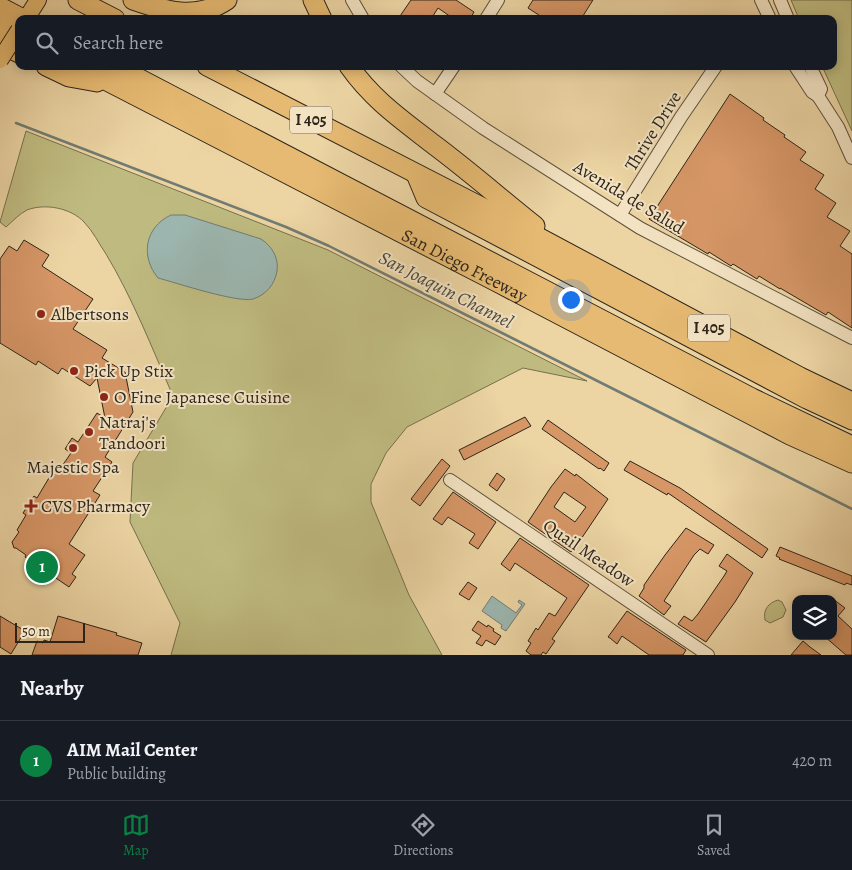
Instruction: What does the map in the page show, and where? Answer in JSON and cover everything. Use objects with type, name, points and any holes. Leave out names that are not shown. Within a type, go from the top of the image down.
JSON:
[{"type":"highway","points":[[78,0],[107,15]]},
{"type":"highway","points":[[133,0],[164,10],[181,13],[206,10],[226,0]]},
{"type":"highway","points":[[313,0],[320,15]]},
{"type":"highway","points":[[0,7],[17,15]]},
{"type":"highway","points":[[0,26],[15,34]]},
{"type":"highway","points":[[0,44],[15,51]]},
{"type":"highway","points":[[54,70],[69,77],[116,85]]},
{"type":"highway","name":"San Diego Freeway","points":[[86,70],[767,423],[852,464]]},
{"type":"highway","name":"San Diego Freeway","points":[[124,70],[752,398],[852,446]]},
{"type":"highway","name":"I 405","points":[[215,70],[566,252],[800,377],[852,402]]},
{"type":"highway","points":[[352,70],[363,86],[380,103],[434,144],[566,252]]},
{"type":"highway","points":[[416,174],[426,198],[807,399],[852,420]]},
{"type":"main road","points":[[28,15],[38,0]]},
{"type":"main road","points":[[0,60],[15,36]]},
{"type":"street","points":[[352,0],[361,15]]},
{"type":"street","points":[[489,15],[498,0]]},
{"type":"street","points":[[761,0],[768,15]]},
{"type":"street","points":[[780,0],[786,15]]},
{"type":"street","name":"Avenida de Salud","points":[[405,70],[435,94],[506,142],[640,228],[852,338]]},
{"type":"street","points":[[435,94],[451,70]]},
{"type":"street","name":"Thrive Drive","points":[[620,215],[681,117],[713,70]]},
{"type":"street","points":[[798,70],[812,92],[818,96],[838,128],[852,158]]},
{"type":"street","points":[[812,70],[820,89],[818,96]]},
{"type":"street","name":"Quail Meadow","points":[[450,480],[708,655]]},
{"type":"shaded area","points":[[791,0],[852,0],[852,131],[824,70],[837,70],[837,15],[797,15]]},
{"type":"shaded area","points":[[26,131],[328,250],[587,381],[523,368],[407,427],[386,453],[371,484],[371,502],[409,595],[442,655],[171,655],[180,623],[130,522],[133,463],[173,396],[125,288],[93,233],[84,222],[79,217],[65,210],[42,207],[27,210],[6,227],[0,222]]},
{"type":"shaded area","points":[[778,600],[782,602],[786,610],[783,617],[770,623],[765,620],[766,610],[771,603]]},
{"type":"water","points":[[171,215],[185,215],[261,239],[268,245],[276,257],[277,271],[272,285],[258,297],[245,299],[192,288],[158,278],[149,261],[148,243],[155,227]]},
{"type":"water","points":[[492,596],[516,613],[522,605],[518,602],[519,600],[525,604],[506,631],[501,628],[502,625],[482,611]]},
{"type":"building","points":[[411,0],[456,0],[474,12],[472,15],[448,15],[438,8],[434,15],[401,15]]},
{"type":"building","points":[[533,0],[593,0],[584,15],[539,15],[528,8]]},
{"type":"building","points":[[730,94],[764,118],[763,120],[785,135],[784,137],[806,152],[800,160],[824,175],[815,189],[836,203],[827,217],[850,231],[840,246],[852,254],[852,328],[828,312],[826,315],[759,276],[757,279],[733,264],[731,266],[709,252],[708,254],[649,219]]},
{"type":"building","points":[[24,240],[49,255],[42,266],[93,299],[73,329],[107,350],[102,358],[125,372],[133,412],[105,457],[112,462],[93,491],[100,495],[69,544],[85,555],[72,574],[76,577],[69,587],[25,557],[26,555],[14,548],[12,542],[19,532],[17,530],[26,515],[23,513],[34,496],[37,498],[56,466],[60,469],[71,453],[65,449],[72,438],[78,442],[97,413],[105,418],[97,378],[90,386],[62,368],[58,374],[38,361],[36,365],[0,343],[0,259],[9,246],[17,251]]},
{"type":"building","points":[[525,417],[531,426],[464,460],[459,450]]},
{"type":"building","points":[[548,420],[609,463],[604,471],[542,429]]},
{"type":"building","points":[[442,459],[450,466],[420,506],[411,499]]},
{"type":"building","points":[[630,461],[680,488],[768,549],[762,558],[668,493],[667,495],[624,470]]},
{"type":"building","points":[[565,469],[575,476],[576,474],[608,499],[571,552],[528,522]],"holes":[[[564,492],[586,507],[575,522],[554,507]]]},
{"type":"building","points":[[497,473],[505,479],[497,491],[489,485]]},
{"type":"building","points":[[453,492],[496,522],[478,549],[469,543],[475,534],[448,517],[442,525],[433,519]]},
{"type":"building","points":[[686,528],[714,545],[708,554],[700,549],[694,555],[664,601],[671,606],[664,615],[639,596],[644,585]]},
{"type":"building","points":[[520,538],[589,585],[552,639],[555,641],[546,654],[543,652],[541,655],[531,655],[526,651],[531,643],[528,641],[549,613],[555,616],[567,598],[515,563],[510,571],[501,564]]},
{"type":"building","points":[[780,547],[852,576],[852,585],[846,583],[845,585],[779,559],[776,556]]},
{"type":"building","points":[[727,554],[753,573],[706,642],[678,624],[684,616],[692,621],[698,614],[727,571],[719,566]]},
{"type":"building","points":[[468,582],[477,588],[469,600],[459,594]]},
{"type":"building","points":[[837,602],[845,608],[838,616],[852,629],[852,655],[846,655],[829,640],[837,640]]},
{"type":"building","points":[[627,611],[686,650],[683,655],[649,655],[622,636],[617,644],[608,637]]},
{"type":"building","points":[[0,616],[25,631],[11,654],[0,647]]},
{"type":"building","points":[[58,616],[117,633],[116,635],[142,643],[138,655],[32,655],[37,641],[43,643],[44,640],[50,642]]},
{"type":"building","points":[[478,621],[487,627],[488,625],[501,636],[495,645],[486,640],[482,646],[476,643],[481,636],[472,630]]},
{"type":"building","points":[[803,641],[810,647],[821,655],[791,655]]},
{"type":"waterway","name":"San Joaquin Channel","points":[[16,123],[286,227],[329,246],[852,509]]},
{"type":"place","name":"Albertsons","points":[[41,314]]},
{"type":"place","name":"Pick Up Stix","points":[[74,371]]},
{"type":"place","name":"O Fine Japanese Cuisine","points":[[104,397]]},
{"type":"place","name":"Natraj's Tandoori","points":[[89,432]]},
{"type":"place","name":"Majestic Spa","points":[[73,448]]},
{"type":"place","name":"CVS Pharmacy","points":[[31,506]]},
{"type":"place","name":"AIM Mail Center","points":[[42,567]]}]
